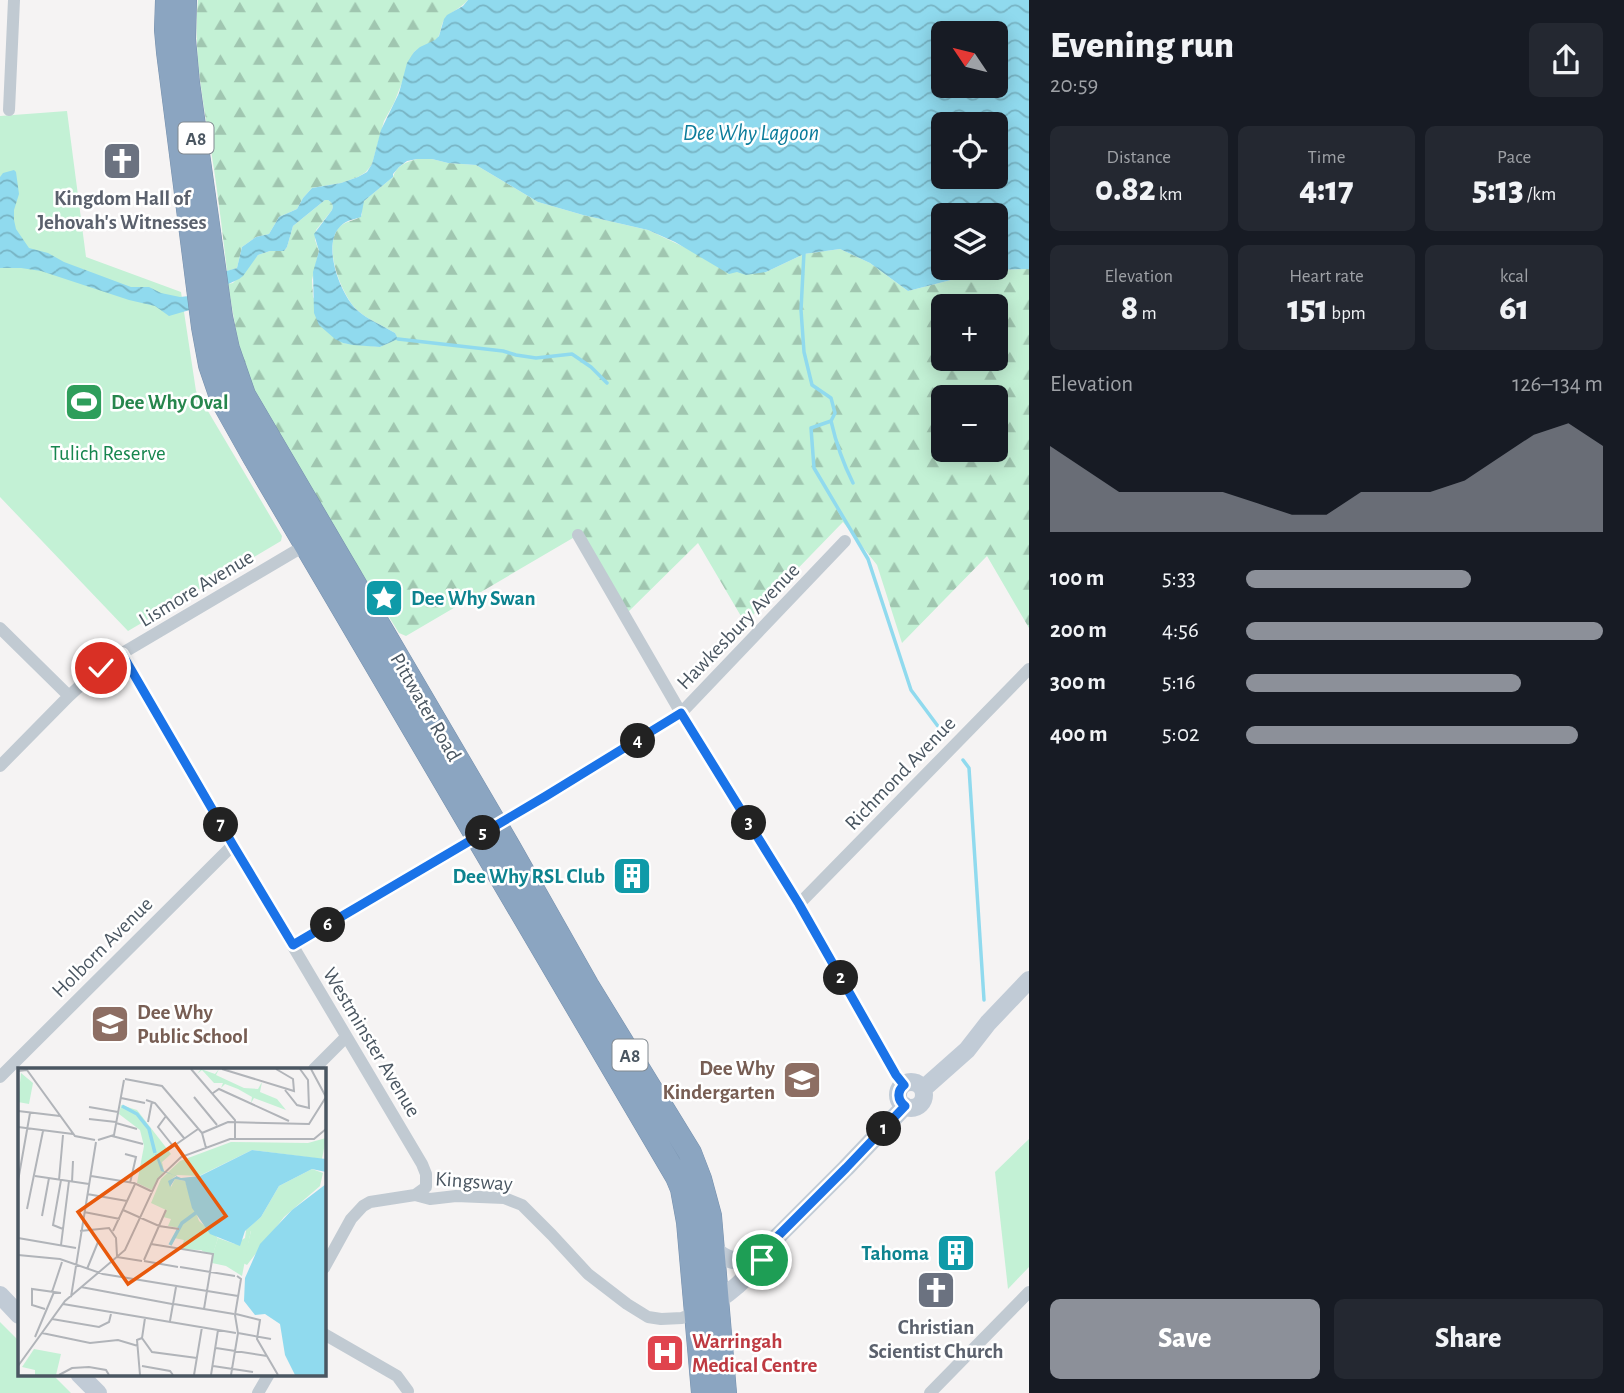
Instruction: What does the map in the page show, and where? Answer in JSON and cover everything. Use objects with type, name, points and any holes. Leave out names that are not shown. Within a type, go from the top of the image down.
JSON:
[{"type":"highway","name":"Pittwater Road","points":[[167,0],[168,52],[212,322],[228,349],[244,395],[315,540],[487,830],[677,1177],[688,1222],[703,1393]]},
{"type":"highway","name":"Pittwater Road","points":[[185,0],[184,39],[206,280]]},
{"type":"highway","name":"Pittwater Road","points":[[487,830],[587,985],[690,1153],[701,1178],[713,1248],[724,1393]]},
{"type":"main road","points":[[923,1089],[962,1055],[1029,980]]},
{"type":"main road","points":[[912,1082],[923,1089],[924,1097],[920,1104],[913,1108],[901,1103],[898,1096],[904,1085],[912,1082]]},
{"type":"main road","points":[[713,1248],[722,1257],[741,1260],[752,1255],[764,1243],[776,1238],[905,1106]]},
{"type":"main road","points":[[696,1312],[731,1292],[771,1251],[776,1238]]},
{"type":"main road","points":[[0,1295],[18,1313]]},
{"type":"main road","points":[[81,1376],[98,1393]]},
{"type":"street","points":[[9,110],[6,35],[14,0]]},
{"type":"street","points":[[578,535],[681,713],[799,904],[904,1085]]},
{"type":"street","name":"Lismore Avenue","points":[[0,766],[104,664],[315,540]]},
{"type":"street","name":"Hawkesbury Avenue","points":[[293,945],[681,713],[845,541]]},
{"type":"street","points":[[0,628],[69,696]]},
{"type":"street","name":"Westminster Avenue","points":[[122,654],[422,1164],[426,1174],[426,1186],[415,1195]]},
{"type":"street","name":"Richmond Avenue","points":[[799,904],[1029,668]]},
{"type":"street","name":"Holborn Avenue","points":[[0,1077],[233,845]]},
{"type":"street","points":[[315,1068],[346,1037]]},
{"type":"street","name":"Kingsway","points":[[326,1264],[351,1219],[370,1202],[415,1195],[430,1199],[456,1196],[504,1198],[522,1205],[587,1274],[648,1317],[661,1320],[682,1318],[696,1312]]},
{"type":"street","points":[[930,1393],[1029,1292]]},
{"type":"street","points":[[326,1335],[397,1377],[411,1392]]},
{"type":"street","points":[[258,1393],[268,1376]]},
{"type":"green space","points":[[198,0],[468,0],[445,19],[434,42],[414,52],[384,121],[372,164],[366,172],[341,183],[312,188],[297,209],[279,217],[269,234],[256,237],[242,247],[237,268],[227,271],[199,72]]},
{"type":"green space","name":"Tulich Reserve","points":[[67,111],[86,257],[181,292],[196,391],[282,536],[281,541],[128,631],[0,497],[0,116]]},
{"type":"green space","points":[[417,159],[432,159],[476,165],[538,202],[648,230],[737,272],[766,272],[804,254],[840,249],[870,263],[908,291],[951,280],[1008,280],[1008,270],[1029,269],[1029,628],[987,556],[902,643],[877,565],[843,522],[745,623],[698,543],[625,615],[578,535],[406,636],[399,633],[262,409],[245,371],[228,284],[233,283],[258,255],[270,251],[284,251],[293,226],[328,200],[332,204],[332,210],[316,230],[315,240],[319,251],[312,280],[313,297],[343,343],[380,347],[397,339],[395,333],[366,317],[351,303],[337,273],[333,240],[342,225],[362,215],[364,201],[393,177],[405,163]]},
{"type":"green space","points":[[1029,1139],[1029,1267],[1008,1289],[995,1172]]},
{"type":"green space","points":[[0,1322],[18,1340],[18,1376],[54,1376],[71,1393],[0,1393]]},
{"type":"water","name":"Dee Why Lagoon","points":[[468,0],[1029,0],[1029,269],[1008,270],[1008,203],[931,203],[931,280],[951,280],[908,291],[870,263],[840,249],[804,254],[766,272],[729,274],[675,242],[648,230],[538,202],[476,165],[432,159],[407,161],[399,167],[393,177],[364,201],[361,217],[343,224],[334,238],[333,259],[345,294],[357,310],[395,333],[398,339],[380,347],[353,345],[335,339],[319,325],[314,313],[313,272],[319,251],[314,234],[332,210],[332,204],[328,200],[293,226],[284,251],[270,251],[258,255],[239,279],[224,286],[193,309],[169,316],[155,306],[41,271],[0,268],[0,177],[3,173],[14,170],[19,194],[14,220],[16,229],[29,248],[48,253],[64,262],[131,287],[149,287],[161,293],[189,296],[223,272],[237,268],[242,247],[256,237],[269,234],[279,217],[297,209],[312,188],[341,183],[367,172],[372,164],[381,130],[399,93],[407,63],[414,52],[439,36],[447,15]]},
{"type":"waterway","points":[[804,252],[801,310],[804,352],[812,385],[831,398],[835,413],[831,421],[811,428],[814,468],[868,559],[911,690],[943,733]]},
{"type":"waterway","points":[[398,339],[503,351],[536,358],[572,354],[591,367],[607,383]]},
{"type":"waterway","points":[[831,421],[840,453],[853,483]]},
{"type":"waterway","points":[[963,760],[969,768],[984,1000]]},
{"type":"place","name":"Kingdom Hall of Jehovah's Witnesses","points":[[122,161]]},
{"type":"place","name":"Dee Why Oval","points":[[84,402]]},
{"type":"place","name":"Dee Why Swan","points":[[384,598]]},
{"type":"place","name":"Dee Why RSL Club","points":[[632,876]]},
{"type":"place","name":"Dee Why Public School","points":[[110,1024]]},
{"type":"place","name":"Dee Why Kindergarten","points":[[802,1080]]},
{"type":"place","name":"Tahoma","points":[[956,1253]]},
{"type":"place","name":"Christian Scientist Church","points":[[936,1290]]},
{"type":"place","name":"Warringah Medical Centre","points":[[665,1353]]},
{"type":"route","points":[[101,668],[122,654],[293,945],[681,713],[799,904],[904,1085],[898,1096],[905,1106],[776,1238],[771,1251],[762,1260]]}]
